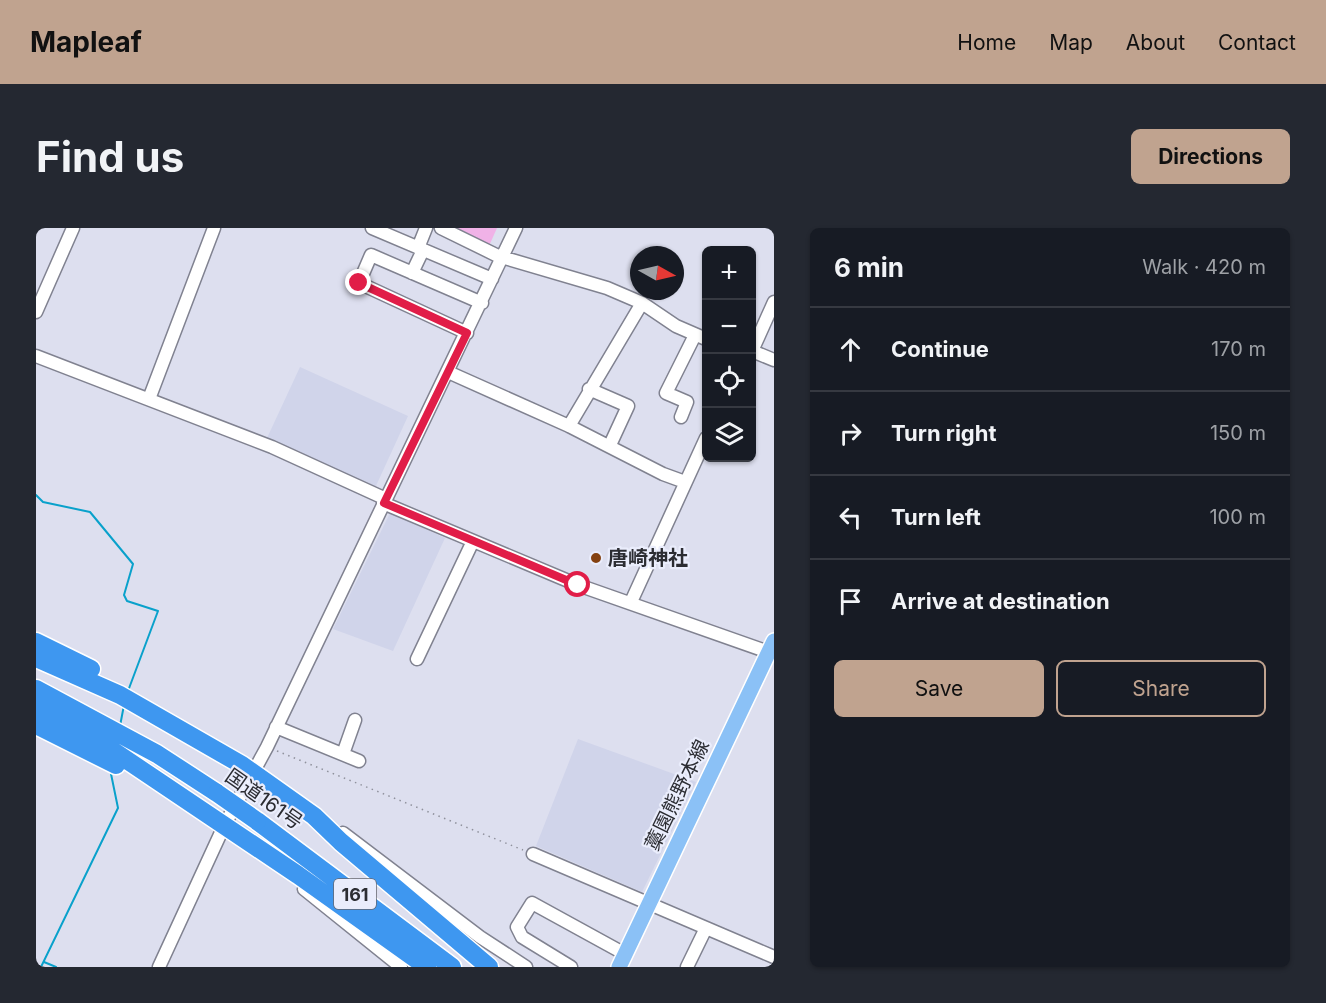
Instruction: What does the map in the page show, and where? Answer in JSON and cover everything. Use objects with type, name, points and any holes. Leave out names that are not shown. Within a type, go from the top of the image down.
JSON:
[{"type":"highway","points":[[36,642],[126,694]]},
{"type":"highway","points":[[36,658],[181,719],[183,730],[252,773],[314,816],[341,843],[489,967]]},
{"type":"highway","name":"国道161号","points":[[36,689],[118,732],[217,793],[452,967]]},
{"type":"highway","points":[[36,706],[298,875],[427,967]]},
{"type":"highway","points":[[36,725],[113,757]]},
{"type":"main road","name":"藁園熊野本線","points":[[622,961],[772,649]]},
{"type":"street","points":[[36,312],[73,228]]},
{"type":"street","points":[[148,399],[214,228]]},
{"type":"street","points":[[372,228],[492,279]]},
{"type":"street","points":[[412,273],[426,228]]},
{"type":"street","points":[[441,228],[498,256],[607,288],[642,303],[701,337],[666,393],[687,402],[681,417]]},
{"type":"street","points":[[159,967],[224,826],[267,747],[516,228]]},
{"type":"street","points":[[467,333],[359,283],[371,255],[482,303]]},
{"type":"street","points":[[756,342],[774,302]]},
{"type":"street","points":[[569,426],[642,303]]},
{"type":"street","points":[[756,353],[774,360]]},
{"type":"street","points":[[36,356],[272,447],[473,541],[578,585],[772,649]]},
{"type":"street","points":[[448,372],[610,445],[663,474],[685,482]]},
{"type":"street","points":[[589,389],[628,406],[610,445]]},
{"type":"street","points":[[631,602],[702,446]]},
{"type":"street","points":[[417,659],[473,541]]},
{"type":"street","points":[[343,754],[356,720]]},
{"type":"street","points":[[276,727],[358,761]]},
{"type":"street","points":[[314,816],[340,831],[480,937],[526,967]]},
{"type":"street","points":[[533,854],[774,957]]},
{"type":"street","points":[[298,875],[297,883],[401,967]]},
{"type":"street","points":[[571,967],[522,937],[517,927],[532,903],[622,961]]},
{"type":"street","points":[[687,967],[706,928]]},
{"type":"path","points":[[267,747],[533,854]]},
{"type":"shaded area","points":[[449,228],[497,228],[489,246]]},
{"type":"shaded area","points":[[300,367],[408,416],[375,488],[267,438]]},
{"type":"shaded area","points":[[390,513],[445,538],[393,651],[333,629]]},
{"type":"shaded area","points":[[578,739],[696,782],[642,892],[536,846]]},
{"type":"waterway","points":[[36,495],[43,502],[90,512],[133,564],[124,595],[127,601],[158,611],[128,691]]},
{"type":"waterway","points":[[120,726],[124,705]]},
{"type":"waterway","points":[[41,967],[118,808],[110,769]]},
{"type":"waterway","points":[[44,962],[56,967]]},
{"type":"place","name":"唐崎神社","points":[[596,558]]},
{"type":"route","points":[[359,283],[467,333],[384,503],[578,585]]}]
